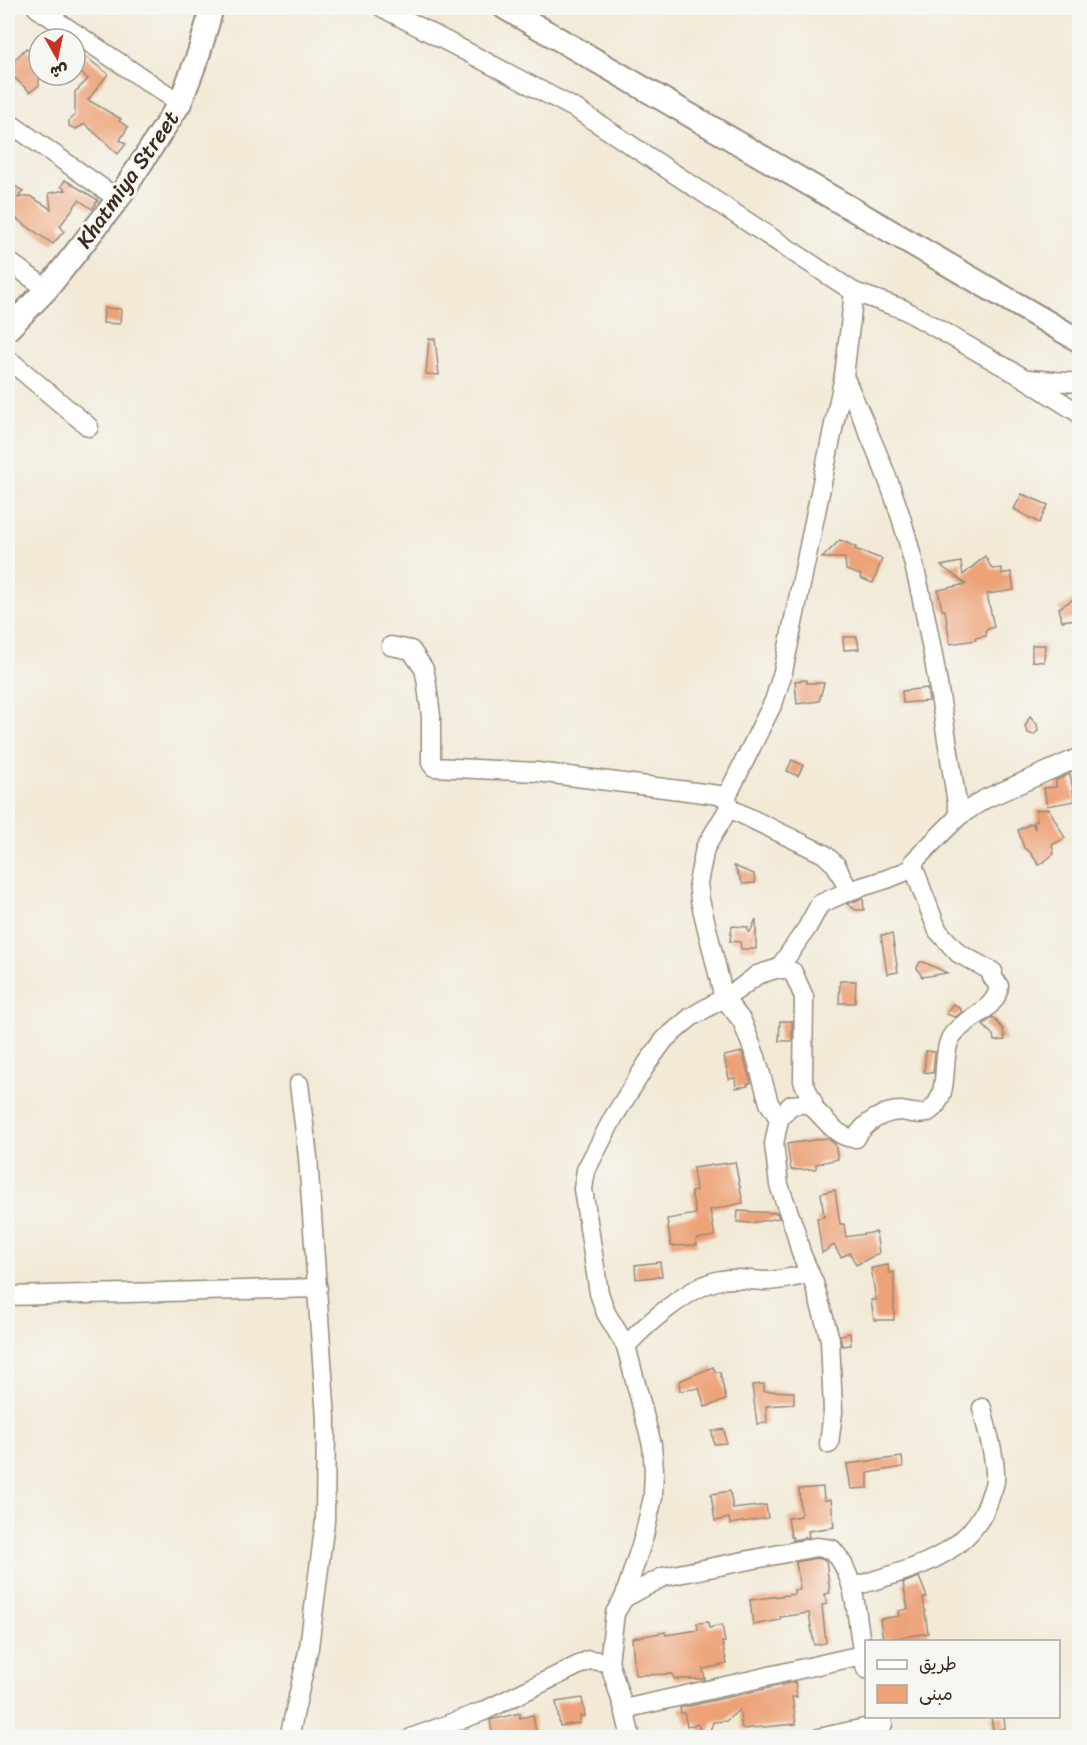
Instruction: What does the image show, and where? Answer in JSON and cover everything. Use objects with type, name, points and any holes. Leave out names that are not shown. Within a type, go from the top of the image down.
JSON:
[{"type":"street","points":[[37,8],[180,103]]},
{"type":"street","name":"Khatmiya Street","points":[[8,329],[47,289],[118,199],[180,103],[199,53],[212,8]]},
{"type":"street","points":[[383,8],[576,109],[854,292],[903,309],[1024,378],[1080,414]]},
{"type":"street","points":[[505,8],[1080,341]]},
{"type":"street","points":[[8,123],[118,199]]},
{"type":"street","points":[[8,261],[47,289]]},
{"type":"street","points":[[779,1119],[769,1103],[756,1057],[742,1022],[724,998],[698,883],[705,848],[774,701],[783,672],[844,376],[854,292]]},
{"type":"street","points":[[8,359],[89,427]]},
{"type":"street","points":[[844,376],[890,483],[907,538],[934,657],[959,816]]},
{"type":"street","points":[[1024,378],[1080,383]]},
{"type":"street","points":[[391,646],[411,650],[424,669],[431,716],[431,763],[434,767],[537,772],[728,802],[824,854],[836,865],[849,891]]},
{"type":"street","points":[[631,1737],[609,1662],[615,1613],[624,1598],[653,1497],[654,1469],[652,1445],[626,1346],[606,1313],[599,1293],[584,1189],[586,1170],[613,1118],[665,1038],[691,1017],[724,998],[756,975],[779,968],[793,972],[802,989],[805,1011],[803,1081],[813,1108],[825,1121],[845,1138],[855,1138],[862,1128],[883,1114],[897,1111],[922,1114],[928,1112],[937,1103],[944,1086],[947,1051],[951,1038],[988,1006],[998,993],[999,986],[992,977],[993,972],[958,953],[938,932],[914,868],[914,861],[959,816],[985,799],[1080,757]]},
{"type":"street","points":[[779,968],[807,928],[820,904],[914,868]]},
{"type":"street","points":[[289,1737],[309,1647],[325,1521],[326,1419],[309,1157],[299,1084]]},
{"type":"street","points":[[813,1103],[791,1105],[779,1119],[774,1144],[776,1173],[783,1198],[830,1339],[833,1412],[830,1444]]},
{"type":"street","points":[[626,1346],[642,1328],[705,1285],[721,1280],[769,1281],[809,1274]]},
{"type":"street","points":[[8,1296],[318,1288]]},
{"type":"street","points":[[852,1587],[925,1563],[950,1550],[975,1528],[982,1517],[995,1483],[994,1465],[982,1408]]},
{"type":"street","points":[[624,1598],[663,1577],[825,1547],[837,1554],[852,1587],[865,1662],[624,1709]]},
{"type":"street","points":[[411,1737],[484,1711],[589,1660],[609,1662]]},
{"type":"street","points":[[819,1737],[883,1726]]},
{"type":"building","points":[[26,48],[27,87],[36,87],[30,92],[8,72],[8,67]]},
{"type":"building","points":[[87,58],[108,74],[88,100],[121,119],[119,121],[128,127],[120,140],[126,144],[118,154],[85,124],[76,129],[69,126],[69,120],[75,115],[75,92],[80,87],[87,87]]},
{"type":"building","points":[[65,180],[98,200],[92,209],[79,200],[60,226],[64,231],[53,244],[8,213],[8,182],[23,191],[18,198],[30,196],[51,209],[49,193],[66,190],[61,186]]},
{"type":"building","points":[[104,308],[121,309],[120,324],[103,323]]},
{"type":"building","points":[[429,339],[435,339],[439,375],[426,374]]},
{"type":"building","points":[[1022,494],[1048,505],[1039,523],[1014,509]]},
{"type":"building","points":[[840,540],[856,547],[855,549],[882,559],[873,583],[860,578],[861,575],[846,570],[845,558],[822,558]]},
{"type":"building","points":[[985,556],[992,569],[1002,568],[1002,574],[1011,572],[1014,590],[987,594],[994,627],[986,630],[986,636],[950,644],[945,610],[942,610],[938,590],[966,584],[941,566],[961,562],[963,575]]},
{"type":"building","points":[[1080,595],[1080,610],[1075,613],[1076,619],[1062,621],[1059,608]]},
{"type":"building","points":[[843,637],[857,637],[859,649],[844,650]]},
{"type":"building","points":[[1032,645],[1045,645],[1044,662],[1032,661]]},
{"type":"building","points":[[807,680],[807,683],[824,683],[819,701],[797,704],[795,681]]},
{"type":"building","points":[[927,688],[929,701],[903,703],[902,691]]},
{"type":"building","points":[[1030,716],[1037,724],[1038,731],[1033,735],[1028,733],[1025,727]]},
{"type":"building","points":[[792,760],[803,765],[798,776],[787,771]]},
{"type":"building","points":[[1070,774],[1075,801],[1047,806],[1044,788],[1056,787],[1056,780]]},
{"type":"building","points":[[1049,809],[1065,838],[1052,845],[1054,854],[1039,865],[1030,852],[1024,848],[1018,830],[1032,823],[1035,829],[1036,810]]},
{"type":"building","points":[[734,866],[754,874],[755,883],[743,884]]},
{"type":"building","points":[[863,898],[864,910],[856,910],[847,904]]},
{"type":"building","points":[[756,919],[756,949],[741,949],[740,942],[730,941],[732,926],[748,927],[748,932],[750,932]]},
{"type":"building","points":[[892,934],[898,972],[887,974],[881,935]]},
{"type":"building","points":[[920,962],[947,973],[922,977],[917,968]]},
{"type":"building","points":[[840,981],[856,981],[855,1003],[839,1003]]},
{"type":"building","points":[[953,1004],[961,1009],[961,1013],[955,1017],[946,1014]]},
{"type":"building","points":[[993,1017],[1003,1029],[1005,1040],[994,1041],[993,1035],[983,1025]]},
{"type":"building","points":[[780,1021],[792,1021],[792,1041],[779,1041]]},
{"type":"building","points":[[926,1051],[935,1052],[933,1073],[924,1072]]},
{"type":"building","points":[[742,1052],[751,1083],[747,1084],[748,1086],[736,1088],[735,1078],[729,1079],[724,1056]]},
{"type":"building","points":[[827,1138],[835,1144],[838,1159],[816,1164],[816,1169],[791,1170],[787,1144]]},
{"type":"building","points":[[735,1162],[743,1203],[710,1210],[715,1236],[696,1239],[697,1245],[671,1246],[667,1219],[696,1214],[691,1192],[696,1191],[693,1168]]},
{"type":"building","points":[[835,1190],[840,1224],[844,1224],[846,1237],[876,1232],[879,1253],[856,1265],[850,1253],[841,1257],[834,1245],[822,1253],[817,1218],[824,1217],[821,1193]]},
{"type":"building","points":[[738,1211],[777,1213],[779,1218],[751,1223],[737,1222]]},
{"type":"building","points":[[660,1262],[662,1276],[636,1279],[635,1265]]},
{"type":"building","points":[[888,1265],[889,1273],[894,1272],[894,1320],[874,1320],[871,1300],[876,1300],[871,1268]]},
{"type":"building","points":[[850,1333],[851,1345],[842,1346],[840,1335]]},
{"type":"building","points":[[713,1367],[715,1372],[720,1372],[726,1400],[705,1407],[699,1388],[680,1391],[679,1381]]},
{"type":"building","points":[[764,1384],[764,1391],[794,1392],[794,1404],[766,1406],[767,1423],[757,1424],[752,1385]]},
{"type":"building","points":[[724,1429],[726,1443],[714,1444],[712,1431]]},
{"type":"building","points":[[902,1457],[903,1467],[868,1473],[868,1488],[851,1489],[847,1464]]},
{"type":"building","points":[[823,1487],[824,1500],[831,1500],[834,1527],[808,1531],[809,1537],[793,1540],[788,1518],[801,1516],[799,1489]]},
{"type":"building","points":[[730,1491],[733,1509],[766,1505],[768,1518],[730,1524],[729,1518],[715,1521],[711,1494]]},
{"type":"building","points":[[816,1558],[826,1560],[830,1593],[825,1594],[827,1604],[822,1605],[826,1643],[814,1645],[809,1613],[780,1617],[780,1620],[753,1625],[750,1600],[795,1594],[794,1590],[800,1590],[796,1562]]},
{"type":"building","points":[[919,1577],[927,1597],[923,1598],[928,1633],[883,1640],[880,1619],[899,1616],[898,1611],[908,1609],[903,1583]]},
{"type":"building","points":[[708,1622],[709,1628],[722,1625],[725,1642],[722,1642],[727,1664],[703,1669],[705,1679],[674,1679],[673,1674],[635,1675],[632,1638],[665,1632],[666,1635],[698,1630],[697,1623]]},
{"type":"building","points":[[795,1682],[797,1697],[792,1697],[796,1724],[742,1729],[739,1710],[726,1721],[713,1722],[708,1737],[702,1737],[698,1724],[687,1726],[684,1713],[681,1713],[680,1708]]},
{"type":"building","points":[[582,1698],[585,1716],[580,1716],[580,1723],[560,1726],[556,1702]]},
{"type":"building","points":[[520,1713],[520,1718],[533,1715],[536,1732],[493,1737],[490,1720]]},
{"type":"building","points":[[991,1718],[1004,1718],[1005,1728],[993,1731]]}]
